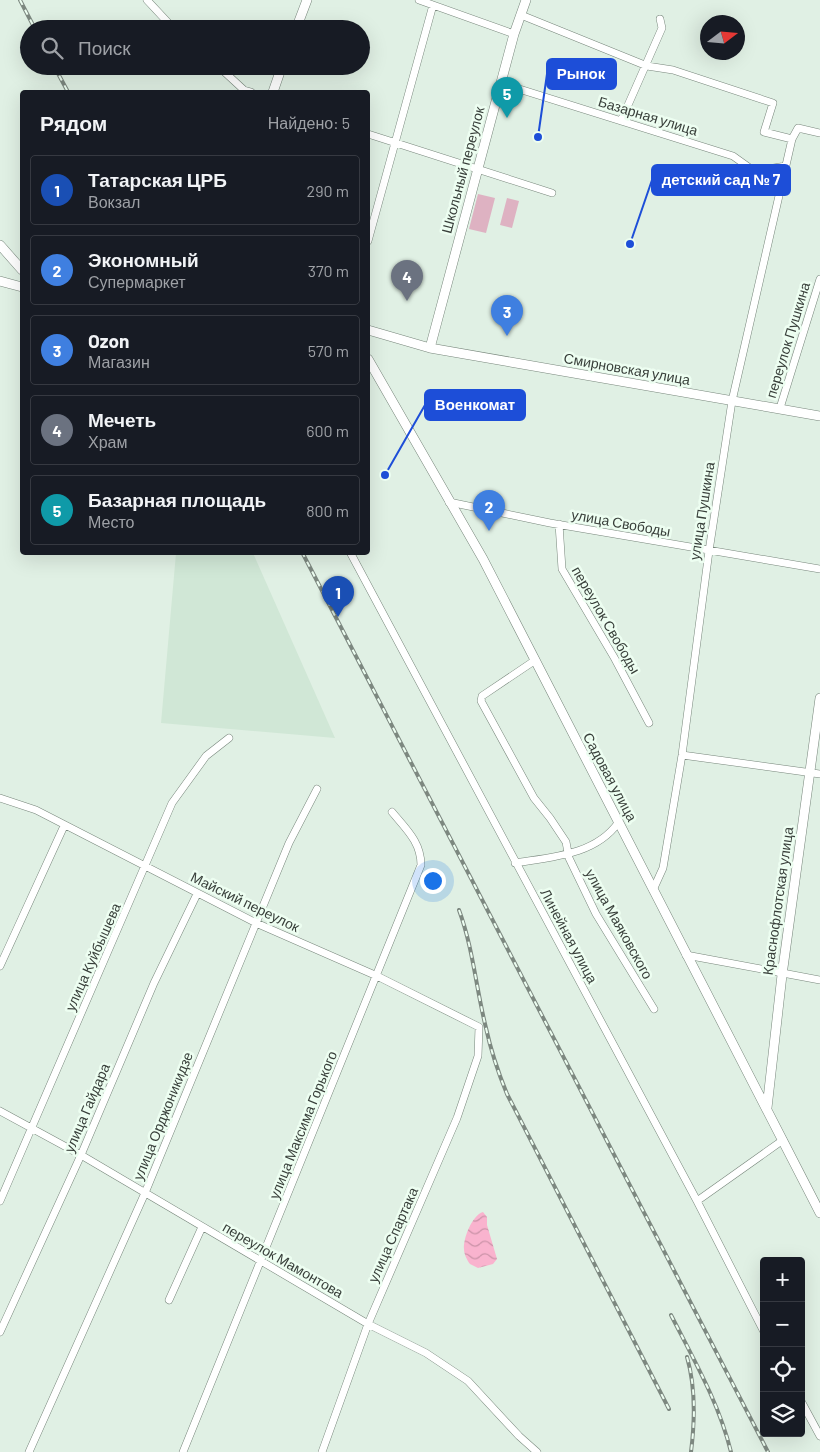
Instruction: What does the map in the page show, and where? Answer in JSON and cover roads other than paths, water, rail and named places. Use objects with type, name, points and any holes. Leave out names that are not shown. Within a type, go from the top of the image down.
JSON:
[{"type":"street","points":[[147,0],[166,20]]},
{"type":"street","points":[[299,20],[307,0]]},
{"type":"street","points":[[419,0],[514,34]]},
{"type":"street","name":"Школьный переулок","points":[[430,348],[476,168],[514,34],[526,0]]},
{"type":"street","points":[[370,234],[433,5]]},
{"type":"street","points":[[521,16],[647,66],[672,70],[773,103],[764,132],[792,139],[798,128],[820,133]]},
{"type":"street","points":[[621,121],[647,66],[662,28],[660,19]]},
{"type":"street","points":[[228,75],[244,90]]},
{"type":"street","points":[[273,90],[279,75]]},
{"type":"street","name":"Базарная улица","points":[[500,83],[733,156],[754,171],[786,166]]},
{"type":"street","points":[[370,135],[552,193]]},
{"type":"street","name":"улица Пушкина","points":[[653,890],[663,868],[682,755],[708,551],[732,401],[792,139]]},
{"type":"street","points":[[0,245],[20,268]]},
{"type":"street","name":"переулок Пушкина","points":[[780,408],[820,279]]},
{"type":"street","points":[[0,280],[20,286]]},
{"type":"street","name":"Смирновская улица","points":[[370,331],[430,348],[820,416]]},
{"type":"street","name":"Садовая улица","points":[[370,363],[448,502],[483,560],[820,1213]]},
{"type":"street","name":"улица Свободы","points":[[448,502],[558,524],[820,569]]},
{"type":"street","name":"переулок Свободы","points":[[558,524],[562,569],[616,659],[649,723]]},
{"type":"street","name":"Линейная улица","points":[[352,555],[697,1201],[760,1324]]},
{"type":"street","name":"улица Маяковского","points":[[534,661],[482,696],[481,700],[534,798],[566,842],[568,854],[596,914],[654,1009]]},
{"type":"street","name":"Краснофлотская улица","points":[[767,1108],[782,975],[820,698]]},
{"type":"street","name":"улица Куйбышева","points":[[0,1201],[172,803],[206,756],[229,738]]},
{"type":"street","points":[[682,755],[820,774]]},
{"type":"street","name":"улица Орджоникидзе","points":[[29,1452],[145,1193],[289,843],[317,789]]},
{"type":"street","name":"Майский переулок","points":[[0,798],[36,810],[256,923],[377,976],[479,1027]]},
{"type":"street","name":"улица Максима Горького","points":[[182,1452],[261,1262],[421,865],[421,854],[416,840],[392,812]]},
{"type":"street","points":[[515,863],[568,854],[599,843],[609,835],[618,823]]},
{"type":"street","points":[[0,966],[64,826]]},
{"type":"street","name":"улица Гайдара","points":[[0,1332],[81,1155],[154,982],[197,894]]},
{"type":"street","points":[[686,955],[782,975],[820,980]]},
{"type":"street","name":"улица Спартака","points":[[322,1452],[368,1324],[457,1118],[478,1056],[479,1027]]},
{"type":"street","name":"переулок Мамонтова","points":[[0,1111],[81,1155],[368,1324],[426,1353],[468,1381],[519,1436],[537,1452]]},
{"type":"street","points":[[697,1201],[783,1140]]},
{"type":"street","points":[[168,1300],[202,1227]]},
{"type":"street","points":[[805,1408],[820,1436]]},
{"type":"water","points":[[483,1212],[487,1217],[487,1225],[497,1259],[493,1264],[478,1268],[468,1261],[464,1245],[472,1222]]},
{"type":"railway","points":[[20,0],[30,20]]},
{"type":"railway","points":[[59,75],[67,90]]},
{"type":"railway","points":[[304,555],[768,1452]]},
{"type":"railway","points":[[459,910],[468,939],[490,1045],[507,1094],[669,1409]]},
{"type":"railway","points":[[671,1315],[713,1399],[731,1452]]},
{"type":"railway","points":[[687,1357],[692,1380],[694,1404],[691,1452]]},
{"type":"place","name":"Базарная площадь","points":[[507,118]]},
{"type":"place","name":"Рынок","points":[[538,137]]},
{"type":"place","name":"детский сад № 7","points":[[630,244]]},
{"type":"place","name":"Мечеть","points":[[407,301]]},
{"type":"place","name":"Ozon","points":[[507,336]]},
{"type":"place","name":"Военкомат","points":[[385,475]]},
{"type":"place","name":"Экономный","points":[[489,531]]},
{"type":"place","name":"Татарская ЦРБ","points":[[338,617]]}]
